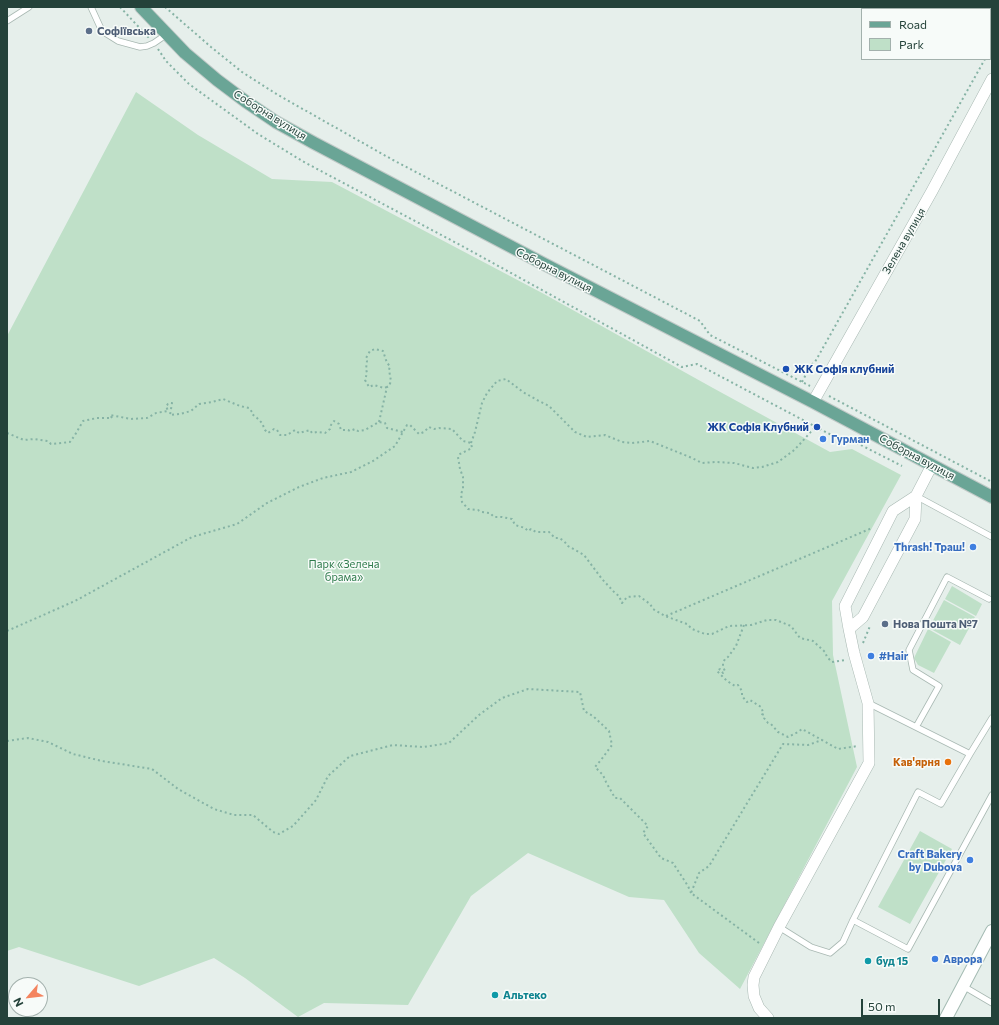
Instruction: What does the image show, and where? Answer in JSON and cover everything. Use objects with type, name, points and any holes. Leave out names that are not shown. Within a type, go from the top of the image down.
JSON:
[{"type":"main road","name":"Соборна вулиця","points":[[141,7],[185,53],[217,80],[276,122],[544,264],[813,402],[992,497]]},
{"type":"main road","points":[[946,1018],[992,931]]},
{"type":"street","name":"Зелена вулиця","points":[[813,402],[932,191],[992,79]]},
{"type":"street","points":[[849,629],[863,617],[915,519],[916,496],[932,465]]},
{"type":"street","points":[[768,1018],[759,1008],[754,996],[754,977],[779,927],[869,763],[868,703],[858,649],[849,629],[845,606],[893,511],[916,496]]},
{"type":"lane","points":[[7,21],[29,7]]},
{"type":"lane","points":[[91,7],[102,31],[118,40],[140,47],[154,43],[167,34]]},
{"type":"lane","points":[[916,496],[992,537]]},
{"type":"lane","points":[[916,727],[939,686],[913,670],[909,650],[947,578],[989,599]]},
{"type":"lane","points":[[868,703],[970,754]]},
{"type":"lane","points":[[779,927],[811,947],[830,953],[843,942],[918,792],[941,804],[991,721]]},
{"type":"lane","points":[[853,920],[908,949],[992,795]]},
{"type":"lane","points":[[963,986],[992,1003]]},
{"type":"path","points":[[120,7],[154,43],[166,61],[189,84],[258,134],[304,162],[469,250],[682,367],[697,364],[837,438],[851,440],[902,466]]},
{"type":"path","points":[[164,7],[210,48],[242,72],[278,95],[393,160],[700,321],[710,335],[810,386]]},
{"type":"path","points":[[802,382],[815,362],[984,60]]},
{"type":"path","points":[[379,422],[387,387],[391,382],[389,370],[390,366],[387,363],[383,351],[375,349],[370,351],[366,358],[367,373],[365,380],[370,387],[374,385],[384,388],[387,387]]},
{"type":"path","points":[[816,426],[793,451],[778,462],[753,468],[716,462],[702,463],[650,441],[632,443],[622,442],[605,435],[586,437],[575,432],[549,406],[523,392],[506,379],[496,380],[482,403],[472,448],[460,454],[458,457],[463,477],[463,489],[461,494],[462,502],[468,509],[490,513],[494,517],[512,519],[515,525],[528,530],[531,529],[536,532],[549,532],[556,538],[564,541],[568,546],[584,554],[602,579],[619,596],[622,603],[628,597],[639,596],[650,604],[653,609],[665,616],[687,624],[692,629],[705,634],[712,634],[729,626],[751,625],[767,620],[776,620],[791,626],[800,638],[813,642],[825,652],[827,657],[832,662],[844,660],[858,649],[870,626]]},
{"type":"path","points":[[833,398],[992,482]]},
{"type":"path","points":[[7,433],[24,440],[48,441],[51,444],[70,442],[83,421],[97,418],[112,418],[110,415],[131,419],[147,418],[156,413],[168,411],[166,406],[172,403],[170,414],[180,414],[191,411],[199,404],[223,400],[249,408],[252,414],[262,423],[268,433],[274,429],[277,430],[280,435],[287,435],[295,430],[299,433],[310,430],[312,433],[325,433],[330,429],[330,425],[334,421],[339,424],[341,430],[348,430],[350,432],[355,429],[365,430],[379,422],[384,423],[388,428],[403,432]]},
{"type":"path","points":[[7,631],[76,601],[192,537],[237,524],[267,503],[298,487],[323,478],[350,472],[373,461],[395,446],[407,425],[410,425],[418,434],[424,432],[429,427],[434,429],[452,429],[463,441],[472,443]]},
{"type":"path","points":[[665,616],[888,521]]},
{"type":"path","points":[[744,625],[736,646],[723,663],[725,671],[723,673],[720,669],[717,671],[734,686],[738,685],[742,691],[742,696],[747,702],[750,700],[761,708],[763,712],[762,714],[768,723],[771,724],[778,732],[788,737],[802,729],[838,748],[869,744]]},
{"type":"path","points":[[7,741],[28,738],[48,742],[73,754],[102,761],[152,769],[178,789],[214,808],[234,815],[252,815],[272,832],[279,834],[293,826],[316,800],[328,776],[350,756],[393,745],[423,746],[449,743],[479,715],[502,698],[528,689],[580,692],[584,711],[593,716],[609,731],[612,745],[595,767],[604,775],[606,782],[615,798],[620,798],[648,826],[643,833],[661,858],[673,863],[691,893],[768,949]]},
{"type":"path","points":[[691,893],[699,873],[709,866],[783,744],[808,745],[822,740]]},
{"type":"green space","name":"Парк «Зелена брама»","points":[[136,92],[198,135],[272,179],[332,182],[544,294],[830,452],[852,449],[901,475],[832,601],[833,655],[857,767],[740,989],[699,953],[664,900],[629,897],[528,853],[471,896],[408,1005],[324,1003],[298,1017],[245,978],[214,958],[139,986],[19,947],[7,951],[7,336]]},
{"type":"green space","points":[[952,586],[982,604],[976,616],[945,599]]},
{"type":"green space","points":[[944,600],[975,617],[960,645],[929,628]]},
{"type":"green space","points":[[928,629],[951,642],[934,673],[918,665],[914,658]]},
{"type":"green space","points":[[920,831],[952,849],[910,924],[878,907]]},
{"type":"place","name":"Софіївська","points":[[89,31]]},
{"type":"place","name":"ЖК Софія клубний","points":[[786,369]]},
{"type":"place","name":"ЖК Софія Клубний","points":[[817,427]]},
{"type":"place","name":"Гурман","points":[[823,439]]},
{"type":"place","name":"Thrash! Траш!","points":[[973,547]]},
{"type":"place","name":"Нова Пошта №7","points":[[885,624]]},
{"type":"place","name":"#Hair","points":[[871,656]]},
{"type":"place","name":"Кав'ярня","points":[[948,762]]},
{"type":"place","name":"Craft Bakery by Dubova","points":[[970,860]]},
{"type":"place","name":"Аврора","points":[[935,959]]},
{"type":"place","name":"буд 15","points":[[868,961]]},
{"type":"place","name":"Альтеко","points":[[495,995]]}]
